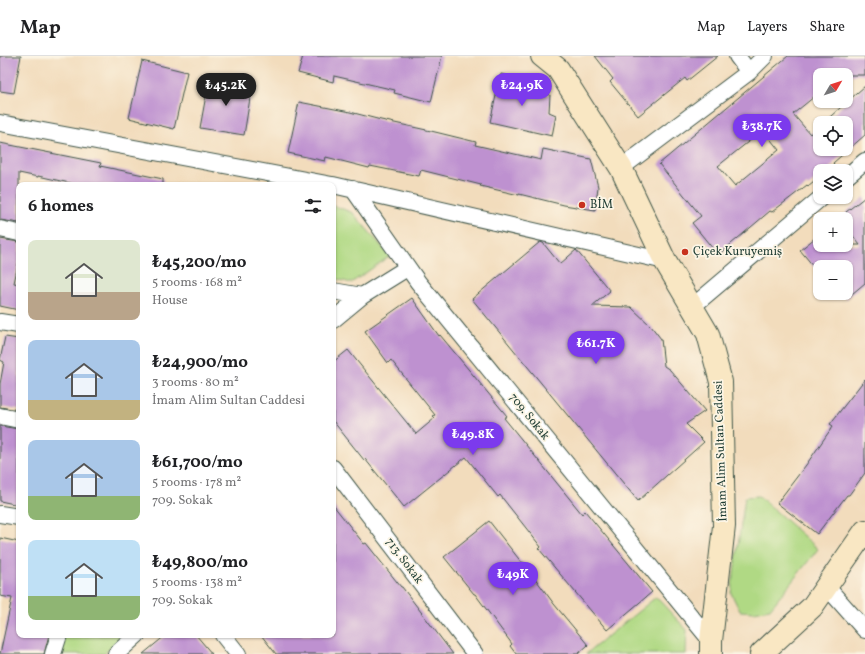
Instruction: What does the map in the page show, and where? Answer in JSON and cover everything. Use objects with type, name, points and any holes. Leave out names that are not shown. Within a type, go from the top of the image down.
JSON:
[{"type":"street","name":"İmam Alim Sultan Caddesi","points":[[542,56],[558,69],[621,168],[666,261],[708,334],[721,382],[724,526],[711,647]]},
{"type":"street","points":[[737,56],[749,72]]},
{"type":"street","points":[[621,168],[749,72],[765,56]]},
{"type":"street","points":[[0,123],[317,182]]},
{"type":"street","points":[[853,171],[865,161]]},
{"type":"street","points":[[336,186],[666,261]]},
{"type":"street","name":"709. Sokak","points":[[353,189],[408,268],[711,647]]},
{"type":"street","points":[[692,307],[814,204]]},
{"type":"street","points":[[0,229],[16,232]]},
{"type":"street","points":[[336,318],[362,296],[408,268]]},
{"type":"street","points":[[336,291],[362,296]]},
{"type":"street","points":[[0,322],[16,325]]},
{"type":"street","points":[[0,416],[16,419]]},
{"type":"street","name":"713. Sokak","points":[[336,472],[475,654]]},
{"type":"street","points":[[0,514],[16,517]]},
{"type":"street","points":[[761,654],[812,607],[865,531]]},
{"type":"street","points":[[826,586],[865,630]]},
{"type":"street","points":[[54,654],[59,638]]},
{"type":"street","points":[[116,654],[134,638]]},
{"type":"street","points":[[225,638],[238,654]]},
{"type":"green space","points":[[336,206],[353,213],[390,256],[351,283],[336,279]]},
{"type":"green space","points":[[759,496],[818,549],[770,609],[754,612],[740,611],[731,593],[745,497]]},
{"type":"green space","points":[[656,597],[687,630],[686,654],[586,654]]},
{"type":"green space","points":[[63,638],[122,638],[104,654],[58,654]]},
{"type":"building","points":[[0,56],[21,56],[14,93],[0,91]]},
{"type":"building","points":[[303,56],[442,56],[431,102],[394,93],[395,90],[334,76],[333,82],[298,73]]},
{"type":"building","points":[[595,56],[718,56],[687,81],[685,78],[638,116],[610,82],[613,79]]},
{"type":"building","points":[[788,56],[865,56],[865,75],[853,75],[853,68],[813,68],[813,98],[793,114],[810,134],[813,131],[813,156],[841,156],[833,163],[834,164],[813,164],[813,182],[772,212],[770,211],[718,255],[692,223],[701,216],[659,164]],"holes":[[[763,130],[779,150],[735,186],[718,166]]]},
{"type":"building","points":[[142,61],[187,72],[174,129],[129,118]]},
{"type":"building","points":[[501,74],[522,79],[522,85],[550,95],[549,112],[556,115],[552,136],[490,122]]},
{"type":"building","points":[[209,79],[252,86],[244,135],[200,128]]},
{"type":"building","points":[[865,86],[865,135],[853,146],[853,116],[831,116],[840,108],[853,108],[853,97]]},
{"type":"building","points":[[299,102],[431,131],[476,142],[475,145],[541,160],[543,149],[591,159],[598,187],[595,210],[519,195],[421,170],[419,176],[370,166],[369,168],[326,157],[325,161],[288,153]]},
{"type":"building","points":[[0,143],[101,163],[100,166],[163,179],[163,182],[65,182],[19,173],[19,182],[16,182],[16,223],[0,220]]},
{"type":"building","points":[[865,197],[865,283],[853,293],[853,260],[813,260],[813,266],[800,250],[813,240],[813,252],[853,252],[853,245],[860,245],[853,236],[853,212],[846,212]]},
{"type":"building","points":[[0,239],[16,242],[16,274],[14,283],[16,283],[16,309],[0,306]]},
{"type":"building","points":[[540,242],[543,243],[560,264],[576,250],[610,291],[592,306],[631,307],[651,326],[661,339],[664,366],[670,370],[705,411],[686,424],[704,442],[638,501],[472,299]]},
{"type":"building","points":[[412,298],[439,336],[440,335],[507,416],[504,418],[582,514],[585,511],[652,592],[607,630],[539,549],[541,547],[500,495],[498,497],[466,457],[404,507],[336,425],[336,360],[348,350],[416,434],[435,418],[433,416],[435,415],[391,360],[388,363],[365,331]]},
{"type":"building","points":[[5,337],[16,339],[16,410],[0,407],[0,384],[4,362],[0,360]]},
{"type":"building","points":[[865,379],[865,473],[817,534],[777,503],[833,426],[830,424]]},
{"type":"building","points":[[0,426],[16,429],[16,504],[0,501]]},
{"type":"building","points":[[336,509],[364,544],[366,543],[402,587],[453,654],[276,654],[263,638],[336,638]]},
{"type":"building","points":[[489,521],[588,645],[578,654],[516,654],[510,646],[512,644],[475,594],[444,557]]},
{"type":"building","points":[[0,538],[16,541],[16,638],[48,638],[44,654],[0,654],[12,598],[0,596]]},
{"type":"building","points":[[162,638],[199,638],[212,654],[143,654]]},
{"type":"place","name":"BİM","points":[[582,205]]},
{"type":"place","name":"Çiçek Kuruyemiş","points":[[685,252]]}]
